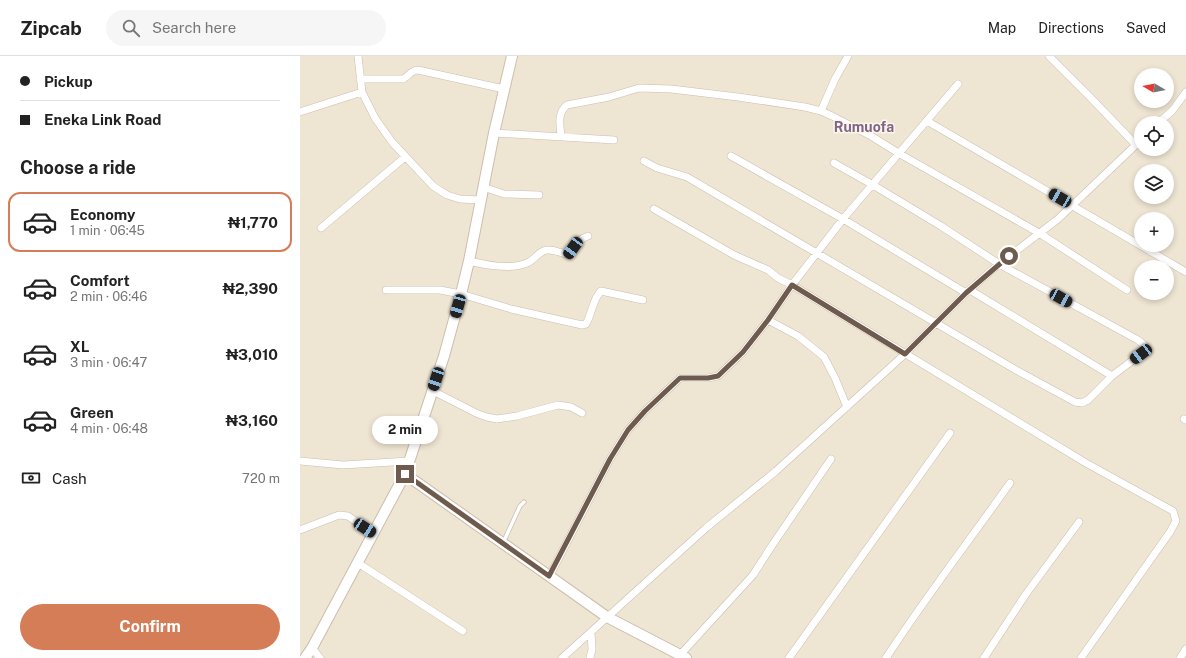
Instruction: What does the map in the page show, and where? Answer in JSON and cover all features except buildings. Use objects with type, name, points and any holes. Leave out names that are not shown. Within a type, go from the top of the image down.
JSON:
[{"type":"street","points":[[358,56],[362,92],[375,118],[405,157],[434,186],[447,196],[460,199],[480,200]]},
{"type":"street","points":[[305,658],[312,648],[358,563],[372,533],[405,474],[444,356],[461,294],[469,261],[494,133],[512,56]]},
{"type":"street","points":[[821,111],[835,79],[848,56]]},
{"type":"street","points":[[1049,56],[1134,143]]},
{"type":"street","points":[[360,79],[403,79],[412,71],[418,70],[504,89]]},
{"type":"street","points":[[549,576],[610,459],[628,430],[669,387],[680,378],[708,378],[718,376],[743,352],[768,320],[792,285],[843,220],[958,84]]},
{"type":"street","points":[[561,136],[560,115],[562,108],[567,105],[609,97],[639,88],[671,89],[738,97],[805,107],[821,111],[871,136],[1038,233],[1127,290]]},
{"type":"street","points":[[300,112],[362,92]]},
{"type":"street","points":[[1166,116],[1172,111],[1186,92]]},
{"type":"street","points":[[927,121],[1186,272]]},
{"type":"street","points":[[494,133],[614,140]]},
{"type":"street","points":[[562,658],[706,528],[776,471],[847,407],[905,354],[968,291],[1038,233],[1058,220],[1134,147]]},
{"type":"street","points":[[731,156],[968,291],[1112,376]]},
{"type":"street","points":[[321,228],[405,157]]},
{"type":"street","points":[[644,161],[657,168],[687,177],[1016,370],[1075,402],[1082,403],[1088,400],[1112,376],[1141,354],[1144,350],[1144,345],[1138,340],[999,264],[941,226],[873,185],[834,164]]},
{"type":"street","points":[[483,187],[504,194],[539,196]]},
{"type":"street","points":[[654,209],[734,255],[768,270],[778,278],[1086,462],[1173,511],[1176,520],[1170,532],[1081,658]]},
{"type":"street","points":[[469,261],[492,266],[526,264],[532,261],[540,252],[549,249],[568,254],[578,241],[588,236]]},
{"type":"street","points":[[386,290],[440,290],[461,294],[511,309],[582,325],[586,324],[590,317],[597,294],[601,291],[643,300]]},
{"type":"street","points":[[768,320],[798,336],[824,357],[847,407]]},
{"type":"street","points":[[432,391],[478,414],[497,419],[517,416],[558,405],[570,407],[582,413]]},
{"type":"street","points":[[789,658],[950,433]]},
{"type":"street","points":[[405,474],[502,544],[608,617],[683,656],[753,575],[831,459]]},
{"type":"street","points":[[300,461],[343,465],[409,461]]},
{"type":"street","points":[[886,658],[914,615],[1010,483]]},
{"type":"street","points":[[300,530],[344,514],[372,533]]},
{"type":"street","points":[[984,658],[1026,594],[1079,522]]},
{"type":"street","points":[[358,563],[463,631]]},
{"type":"street","points":[[590,658],[592,649],[591,632]]},
{"type":"street","points":[[312,648],[320,658]]},
{"type":"street","points":[[1180,658],[1186,649]]},
{"type":"lane","points":[[502,544],[520,506],[524,502]]},
{"type":"shaded area","points":[[300,56],[1186,56],[1186,658],[300,658]]},
{"type":"district","name":"Rumuofa","points":[[864,127]]},
{"type":"route","points":[[405,474],[549,576],[610,459],[628,430],[669,387],[680,378],[708,378],[718,376],[743,352],[768,320],[792,285],[905,354],[966,293],[1009,256]]}]
